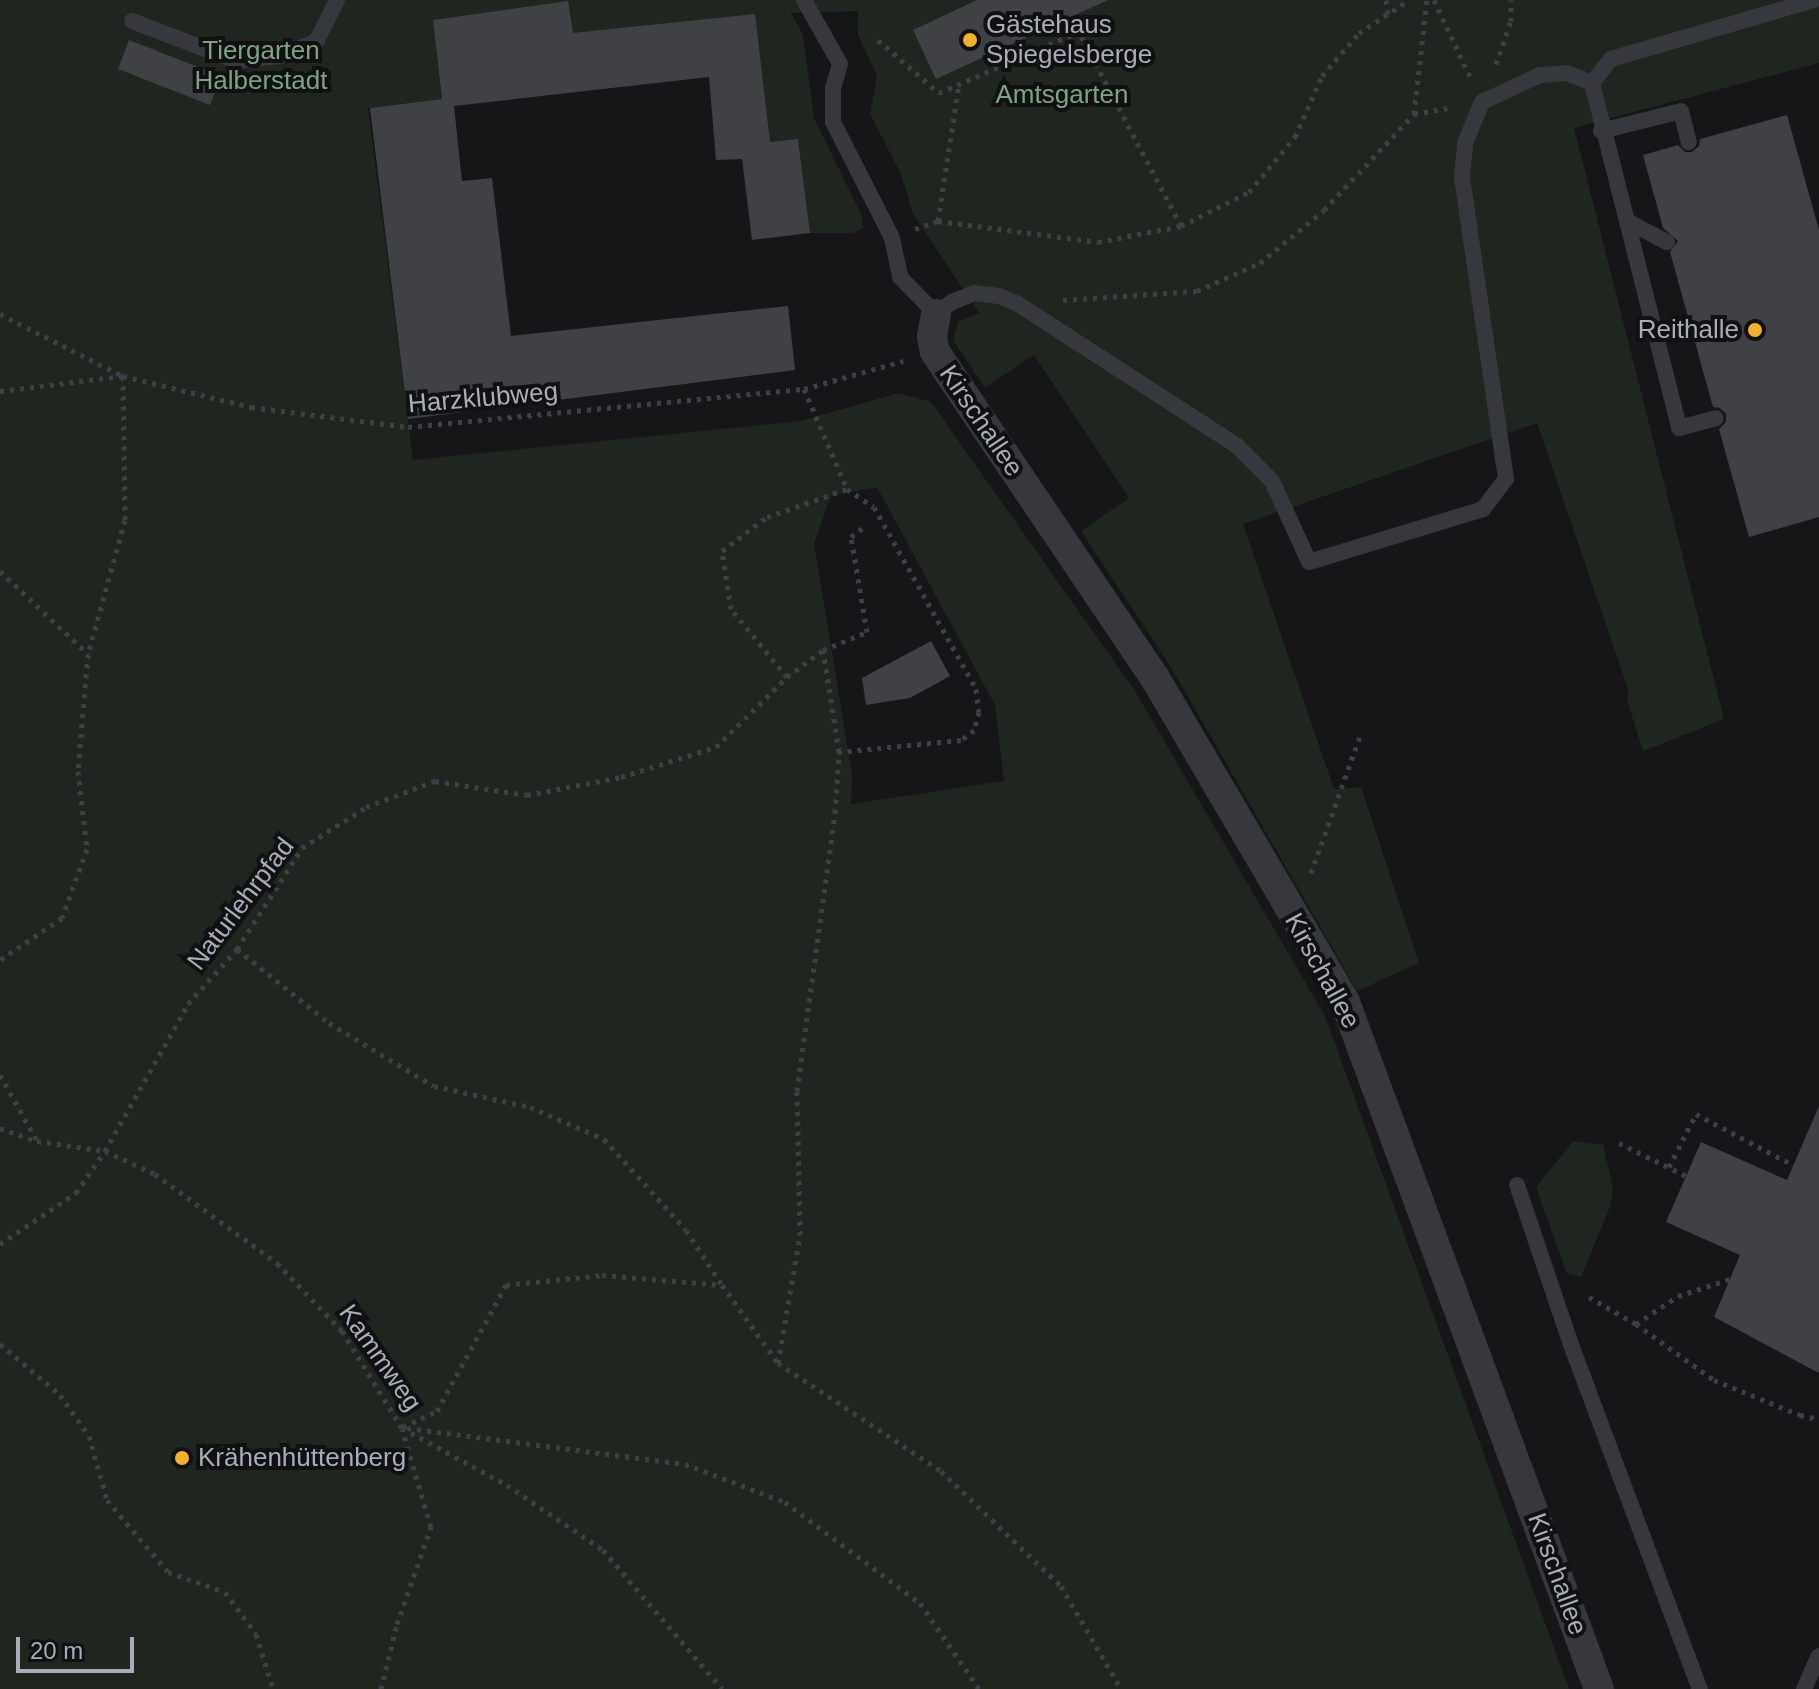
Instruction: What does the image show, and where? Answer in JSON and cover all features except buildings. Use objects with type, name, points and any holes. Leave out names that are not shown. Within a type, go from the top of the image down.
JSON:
[{"type":"street","name":"Kirschallee","points":[[936,314],[932,337],[935,352],[1155,678],[1345,1002],[1599,1689]]},
{"type":"lane","points":[[132,21],[237,61],[279,56],[316,42],[337,0]]},
{"type":"lane","points":[[804,0],[840,64],[833,88],[833,122],[892,238],[900,277],[936,314],[952,302],[974,293],[999,296],[1018,304],[1236,445],[1272,481],[1309,562],[1483,509],[1506,479],[1462,179],[1465,143],[1482,102],[1540,75],[1567,73],[1592,83]]},
{"type":"lane","points":[[1716,418],[1679,428],[1629,222],[1601,131],[1592,83],[1611,59],[1814,0]]},
{"type":"lane","points":[[1601,131],[1681,111],[1689,142]]},
{"type":"lane","points":[[1629,222],[1667,242]]},
{"type":"lane","points":[[1517,1185],[1570,1342],[1700,1689]]},
{"type":"lane","points":[[1804,1689],[1819,1656]]},
{"type":"path","points":[[1386,0],[1388,14]]},
{"type":"path","points":[[892,238],[938,221],[1098,242],[1181,226],[1249,192],[1295,137],[1322,76],[1359,33],[1409,0]]},
{"type":"path","points":[[1018,304],[1197,291],[1260,263],[1324,210],[1414,114],[1427,0]]},
{"type":"path","points":[[1434,0],[1482,102]]},
{"type":"path","points":[[1482,102],[1511,21],[1511,0]]},
{"type":"path","points":[[1072,19],[1181,226]]},
{"type":"path","points":[[878,40],[939,93],[1078,32]]},
{"type":"path","points":[[938,221],[959,84]]},
{"type":"path","points":[[1414,114],[1482,102]]},
{"type":"path","name":"Harzklubweg","points":[[0,314],[123,376],[251,407],[408,427],[804,389],[935,352]]},
{"type":"path","points":[[0,391],[123,376],[125,520],[88,654],[78,771],[87,849],[62,918],[0,960]]},
{"type":"path","points":[[804,389],[847,489],[874,507],[976,689],[979,712],[974,730],[961,740],[839,752]]},
{"type":"path","points":[[847,489],[767,517],[722,551],[731,609],[787,677],[823,650],[867,632],[851,537],[865,526]]},
{"type":"path","points":[[0,571],[88,654]]},
{"type":"path","points":[[778,1363],[800,1235],[797,1091],[835,813],[839,752],[823,650]]},
{"type":"path","name":"Naturlehrpfad","points":[[0,1244],[76,1193],[105,1151],[188,1004],[237,949],[302,848],[366,807],[435,781],[527,795],[621,777],[716,747],[787,677]]},
{"type":"path","points":[[1294,919],[1361,733]]},
{"type":"path","points":[[237,949],[329,1023],[434,1086],[530,1107],[604,1139],[686,1230],[778,1363],[941,1471],[1061,1586],[1121,1689]]},
{"type":"path","points":[[0,1075],[37,1141]]},
{"type":"path","points":[[1669,1167],[1696,1114],[1793,1165]]},
{"type":"path","name":"Kammweg","points":[[0,1128],[37,1141],[105,1151],[155,1174],[277,1263],[342,1331],[402,1428],[507,1485],[603,1550],[722,1689]]},
{"type":"path","points":[[1619,1143],[1686,1176]]},
{"type":"path","points":[[402,1428],[437,1411],[506,1285],[602,1275],[722,1285]]},
{"type":"path","points":[[1636,1324],[1678,1296],[1730,1279]]},
{"type":"path","points":[[1589,1297],[1636,1324],[1714,1380],[1800,1415],[1819,1419]]},
{"type":"path","points":[[0,1344],[60,1395],[89,1436],[107,1500],[168,1572],[225,1592],[256,1634],[273,1689]]},
{"type":"path","points":[[381,1689],[397,1624],[431,1527],[402,1428]]},
{"type":"path","points":[[402,1428],[685,1464],[785,1502],[920,1603],[979,1689]]},
{"type":"green space","points":[[0,0],[1819,0],[1819,63],[1574,128],[1724,719],[1643,751],[1627,700],[1628,689],[1537,423],[1243,524],[1334,789],[1361,787],[1419,963],[1357,991],[1172,669],[1081,531],[1129,498],[1034,355],[985,388],[953,340],[958,322],[979,313],[913,214],[901,174],[870,114],[877,76],[858,35],[858,11],[791,13],[803,35],[814,118],[862,216],[863,228],[853,233],[810,233],[798,139],[770,142],[757,71],[436,49],[442,99],[368,108],[413,460],[800,421],[899,393],[931,402],[1135,691],[1325,1016],[1569,1689],[0,1689]],"holes":[[[877,487],[995,705],[1004,781],[851,804],[852,775],[814,543],[831,496]]]},
{"type":"green space","points":[[1573,1141],[1603,1145],[1613,1188],[1610,1207],[1581,1277],[1567,1274],[1536,1187]]},
{"type":"place","name":"Gästehaus Spiegelsberge","points":[[970,40]]},
{"type":"place","name":"Reithalle","points":[[1755,330]]},
{"type":"place","name":"Krähenhüttenberg","points":[[182,1458]]},
{"type":"park label","name":"Tiergarten Halberstadt","points":[[261,66]]},
{"type":"park label","name":"Amtsgarten","points":[[1062,95]]}]
